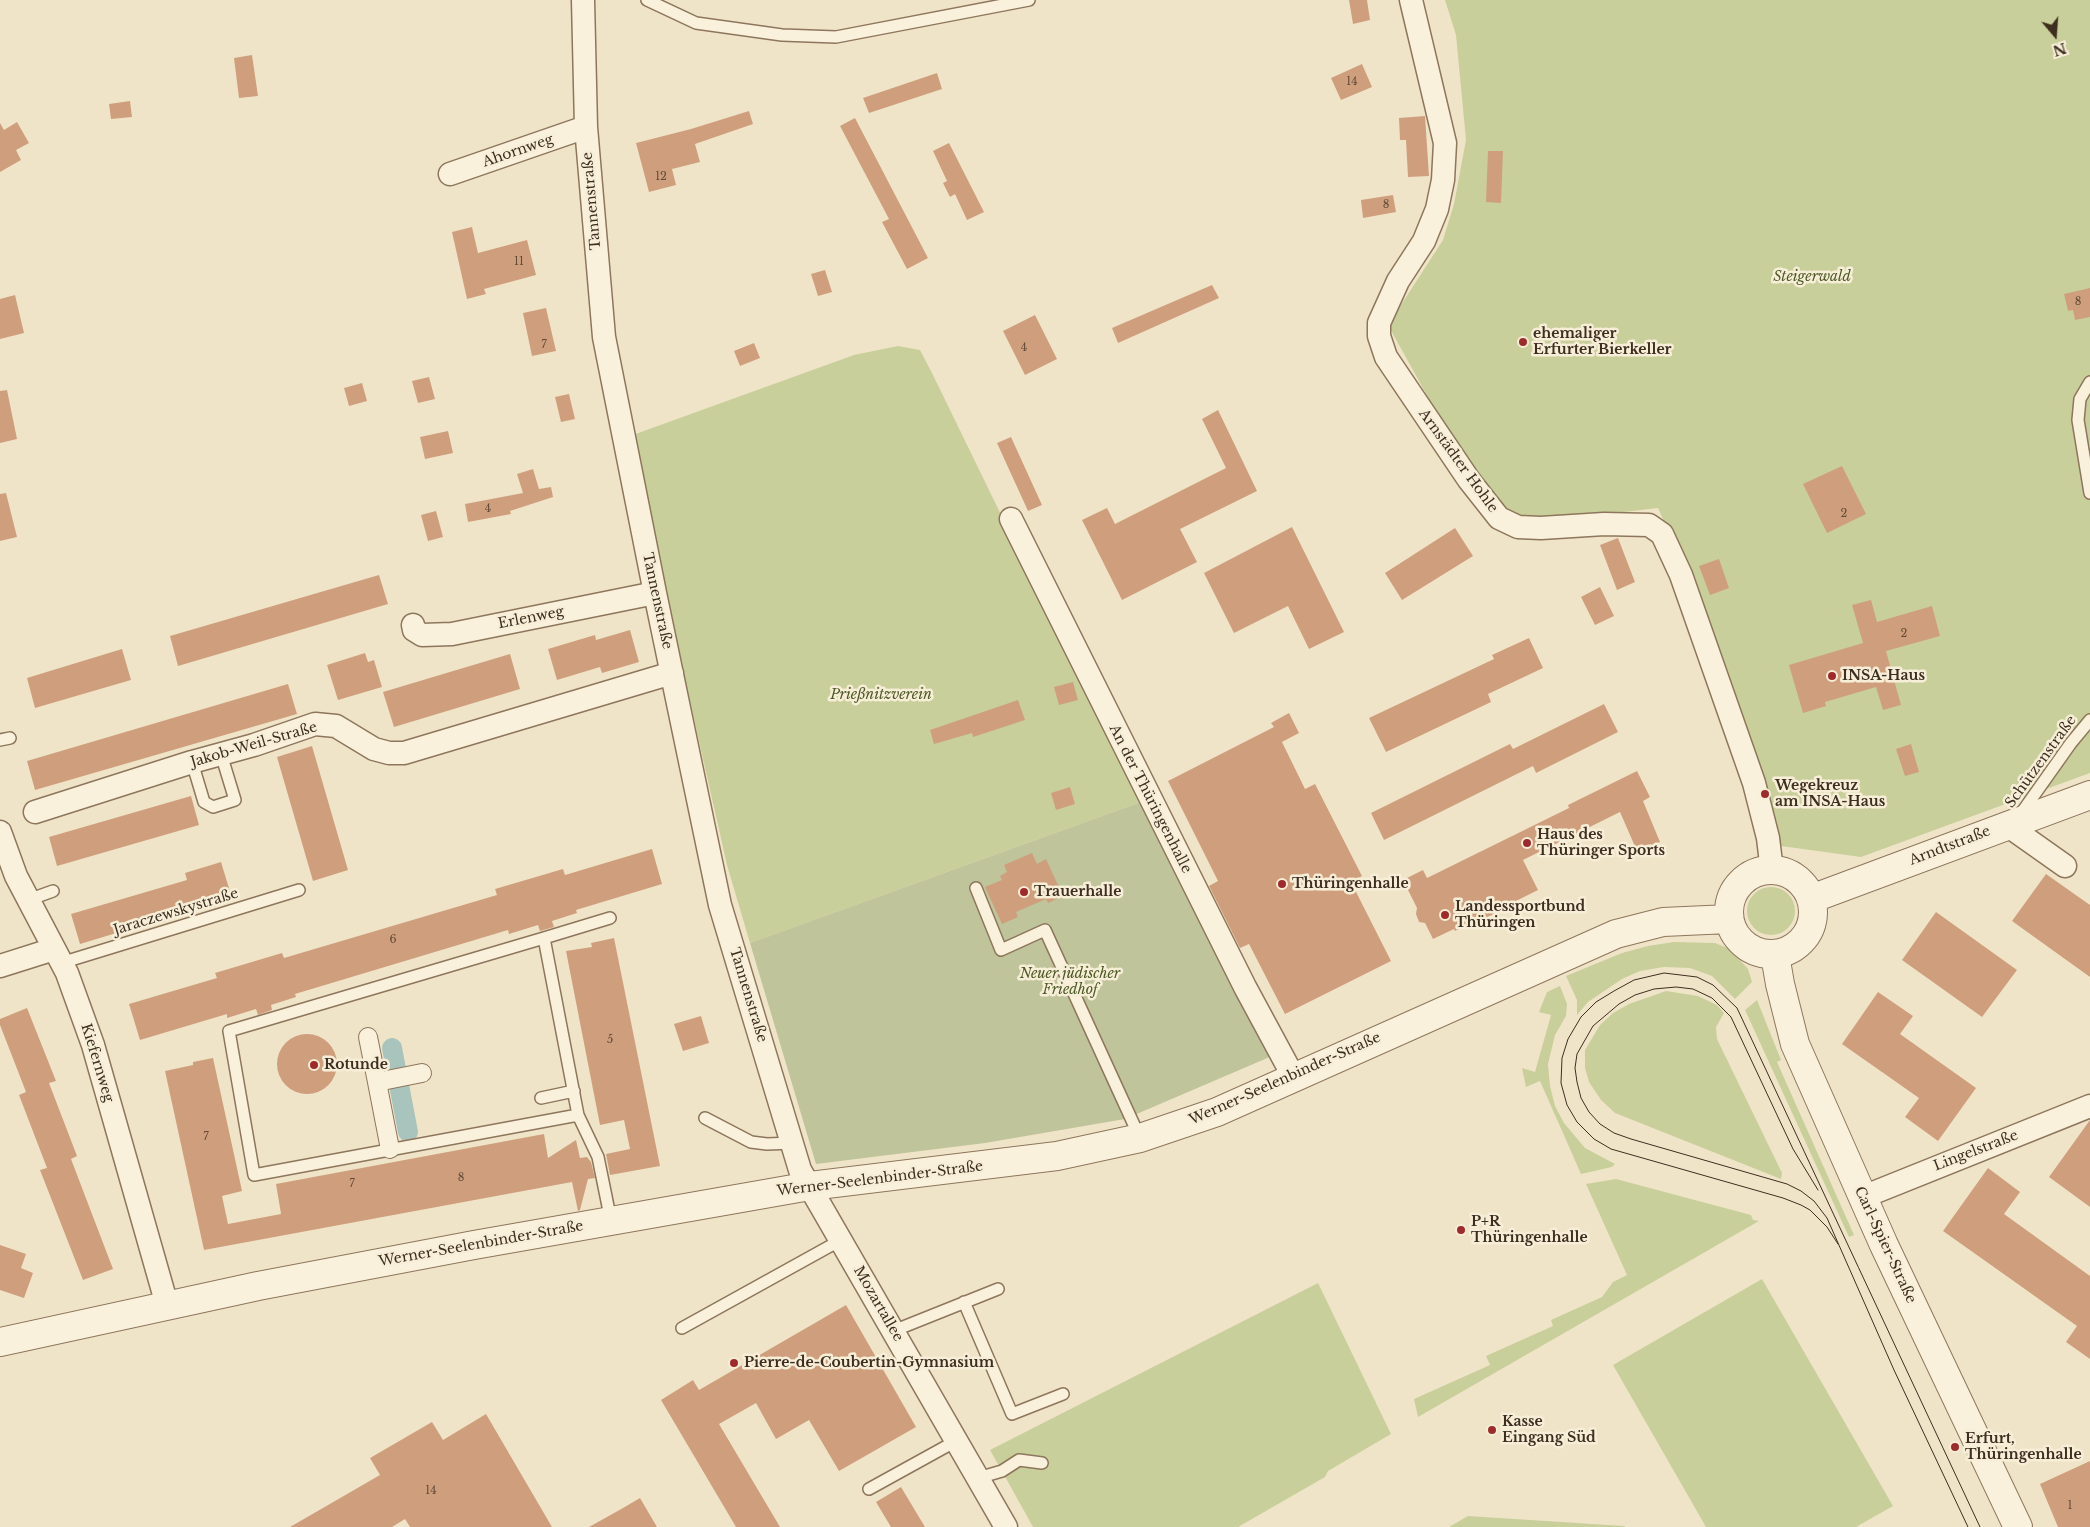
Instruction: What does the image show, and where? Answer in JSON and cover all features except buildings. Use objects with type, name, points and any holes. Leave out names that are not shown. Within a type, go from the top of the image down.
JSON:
[{"type":"street","name":"Tannenstraße","points":[[583,0],[586,127],[604,337],[720,905],[800,1170],[810,1186]]},
{"type":"street","name":"Arnstädter Hohle","points":[[1411,0],[1445,143],[1444,180],[1437,210],[1424,240],[1398,281],[1379,323],[1379,336],[1386,358],[1469,480],[1499,518],[1518,527],[1540,528],[1604,524],[1650,525],[1662,534],[1681,575],[1754,782],[1768,838],[1772,870]]},
{"type":"street","name":"Ahornweg","points":[[450,174],[586,127]]},
{"type":"street","name":"An der Thüringenhalle","points":[[1011,519],[1244,987],[1293,1076]]},
{"type":"street","name":"Erlenweg","points":[[413,625],[414,630],[422,635],[452,634],[655,593]]},
{"type":"street","name":"Jakob-Weil-Straße","points":[[35,812],[192,762],[254,746],[315,724],[336,726],[374,750],[404,753],[672,673]]},
{"type":"street","name":"Arndtstraße","points":[[1812,900],[2011,823],[2090,795]]},
{"type":"street","points":[[2011,823],[2065,866]]},
{"type":"street","name":"Kiefernweg","points":[[0,832],[16,876],[67,974],[93,1045],[167,1305]]},
{"type":"street","points":[[1772,870],[1784,872],[1797,879],[1807,889],[1812,900],[1814,917],[1810,931],[1801,943],[1789,951],[1775,955],[1754,951],[1745,946],[1738,938],[1729,919],[1734,892],[1743,881],[1756,873],[1772,870]]},
{"type":"street","name":"Werner-Seelenbinder-Straße","points":[[0,1342],[258,1286],[611,1221],[810,1186],[1057,1156],[1140,1138],[1217,1112],[1293,1076],[1616,934],[1662,922],[1729,919]]},
{"type":"street","name":"Carl-Spier-Straße","points":[[1775,955],[1795,1044],[1863,1197],[2018,1527]]},
{"type":"street","points":[[0,966],[57,956]]},
{"type":"street","points":[[368,1037],[390,1149]]},
{"type":"street","points":[[377,1082],[422,1073]]},
{"type":"street","name":"Lingelstraße","points":[[1863,1197],[2090,1106]]},
{"type":"street","name":"Mozartallee","points":[[810,1186],[1006,1527]]},
{"type":"lane","points":[[647,0],[696,23],[782,35],[836,37],[1029,0]]},
{"type":"lane","points":[[2089,383],[2080,399],[2078,420],[2090,493]]},
{"type":"lane","name":"Schützenstraße","points":[[2011,823],[2070,743],[2090,720]]},
{"type":"lane","points":[[192,762],[204,802],[213,808],[235,800],[221,754]]},
{"type":"lane","points":[[976,888],[1001,950],[1045,930],[1140,1138]]},
{"type":"lane","name":"Jaraczewskystraße","points":[[57,956],[299,890]]},
{"type":"lane","points":[[28,900],[53,891]]},
{"type":"lane","points":[[578,1115],[254,1175],[229,1031],[610,918]]},
{"type":"lane","points":[[544,938],[578,1115],[598,1157],[611,1221]]},
{"type":"lane","points":[[541,1098],[574,1091]]},
{"type":"lane","points":[[705,1118],[751,1142],[767,1144],[793,1143]]},
{"type":"lane","points":[[682,1328],[841,1240]]},
{"type":"lane","points":[[893,1331],[998,1289]]},
{"type":"lane","points":[[964,1302],[1012,1414],[1063,1394]]},
{"type":"lane","points":[[868,1489],[956,1441]]},
{"type":"lane","points":[[978,1478],[1002,1471],[1019,1460],[1042,1463]]},
{"type":"green space","name":"Steigerwald","points":[[1445,0],[2090,0],[2090,773],[1861,857],[1781,846],[1681,559],[1658,508],[1607,514],[1512,516],[1490,494],[1440,419],[1388,325],[1443,240],[1454,204],[1466,140],[1456,35]]},
{"type":"green space","name":"Prießnitzverein","points":[[898,346],[920,350],[1141,802],[750,943],[727,865],[630,436],[854,355]]},
{"type":"green space","name":"Neuer jüdischer Friedhof","points":[[1141,802],[1272,1056],[1125,1119],[985,1143],[816,1164],[750,943]]},
{"type":"green space","points":[[1766,887],[1776,887],[1785,891],[1791,897],[1794,902],[1794,920],[1785,931],[1776,935],[1766,935],[1757,931],[1751,925],[1747,916],[1747,906],[1751,897],[1757,891]]},
{"type":"green space","points":[[1674,942],[1715,943],[1730,949],[1748,969],[1752,982],[1735,999],[1712,976],[1690,968],[1664,967],[1640,971],[1622,979],[1588,1002],[1577,1015],[1577,1000],[1566,976],[1622,953]]},
{"type":"green space","points":[[1560,986],[1567,1004],[1566,1016],[1555,1035],[1548,1064],[1550,1086],[1555,1106],[1564,1123],[1585,1148],[1615,1164],[1612,1167],[1581,1174],[1540,1081],[1526,1087],[1522,1068],[1535,1072],[1551,1015],[1539,1012],[1547,992]]},
{"type":"green space","points":[[1666,991],[1698,996],[1717,1005],[1724,1013],[1716,1027],[1717,1039],[1782,1173],[1781,1179],[1615,1113],[1601,1100],[1589,1082],[1585,1068],[1585,1050],[1600,1025],[1613,1013],[1629,1004]]},
{"type":"green space","points":[[1757,1000],[1781,1060],[1777,1062],[1854,1235],[1849,1237],[1745,1010]]},
{"type":"green space","points":[[1616,1179],[1751,1215],[1753,1220],[1759,1221],[1418,1417],[1414,1399],[1490,1365],[1486,1356],[1553,1326],[1551,1320],[1602,1297],[1613,1282],[1627,1275],[1586,1184]]},
{"type":"green space","points":[[1762,1279],[1893,1506],[1856,1527],[1706,1527],[1613,1365]]},
{"type":"green space","points":[[1318,1283],[1391,1434],[1328,1471],[1325,1477],[1238,1527],[1033,1527],[1003,1473],[1018,1456],[999,1466],[990,1450]]},
{"type":"green space","points":[[1468,1516],[1624,1526],[1626,1527],[1449,1527]]},
{"type":"waterway","points":[[392,1048],[408,1132]]},
{"type":"tram line","points":[[1838,1244],[1827,1227],[1810,1210],[1801,1205],[1783,1198],[1611,1149],[1594,1139],[1577,1122],[1567,1105],[1561,1083],[1562,1058],[1568,1039],[1581,1017],[1596,1002],[1634,980],[1664,973],[1697,977],[1713,985],[1737,1008],[1980,1527]]},
{"type":"tram line","points":[[1818,1190],[1793,1149],[1731,1017],[1712,998],[1693,989],[1676,987],[1654,989],[1635,995],[1619,1004],[1593,1026],[1577,1054],[1575,1068],[1581,1098],[1589,1112],[1600,1124],[1614,1133],[1631,1139],[1787,1184],[1801,1191],[1814,1201],[1827,1218],[1894,1370],[1968,1527]]},
{"type":"place","name":"ehemaliger Erfurter Bierkeller","points":[[1523,342]]},
{"type":"place","name":"INSA-Haus","points":[[1832,676]]},
{"type":"place","name":"Wegekreuz am INSA-Haus","points":[[1765,794]]},
{"type":"place","name":"Haus des Thüringer Sports","points":[[1527,843]]},
{"type":"place","name":"Thüringenhalle","points":[[1282,884]]},
{"type":"place","name":"Trauerhalle","points":[[1024,892]]},
{"type":"place","name":"Landessportbund Thüringen","points":[[1445,915]]},
{"type":"place","name":"Rotunde","points":[[314,1065]]},
{"type":"place","name":"P+R Thüringenhalle","points":[[1461,1230]]},
{"type":"place","name":"Pierre-de-Coubertin-Gymnasium","points":[[734,1363]]},
{"type":"place","name":"Kasse Eingang Süd","points":[[1492,1430]]},
{"type":"place","name":"Erfurt, Thüringenhalle","points":[[1955,1447]]}]
